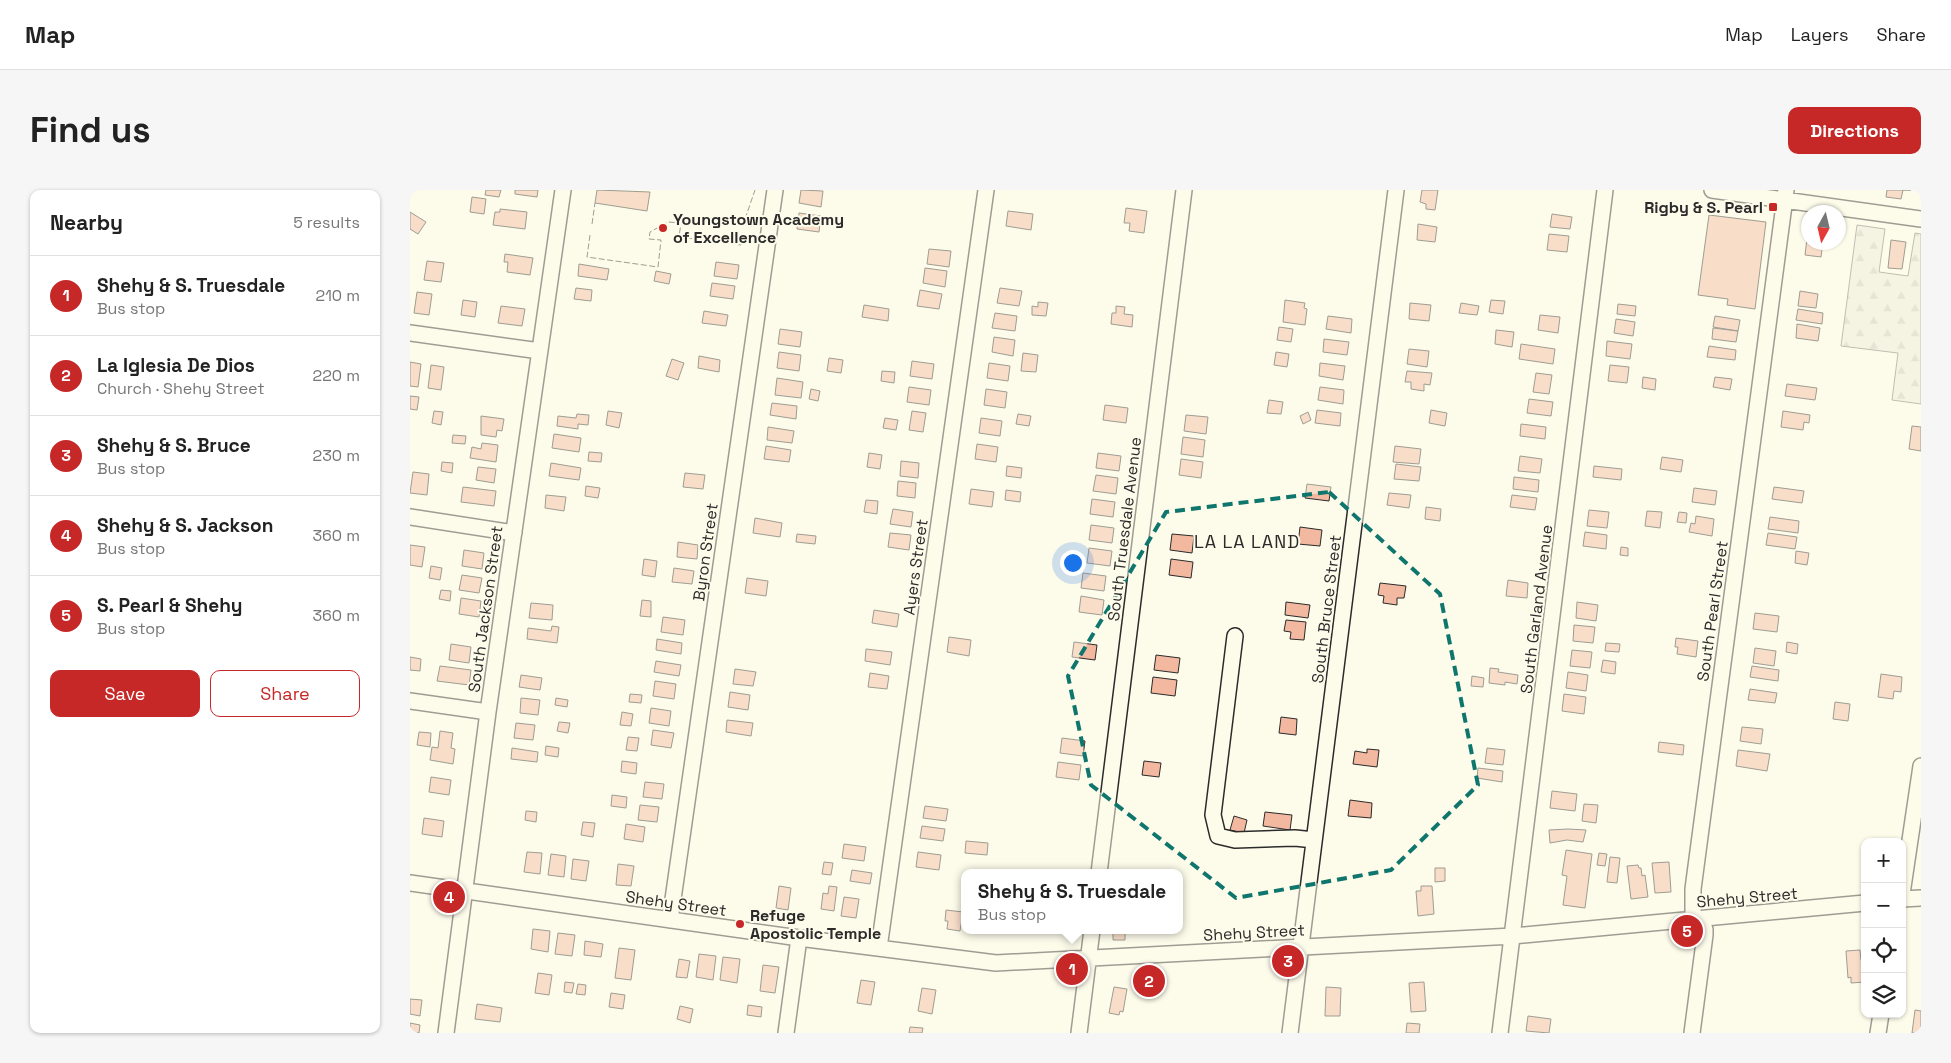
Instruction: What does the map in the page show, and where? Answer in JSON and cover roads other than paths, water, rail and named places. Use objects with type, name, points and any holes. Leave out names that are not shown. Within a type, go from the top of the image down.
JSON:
[{"type":"street","name":"South Jackson Street","points":[[446,1033],[488,712],[563,190]]},
{"type":"street","name":"Byron Street","points":[[670,920],[775,190]]},
{"type":"street","name":"Ayers Street","points":[[879,948],[986,190]]},
{"type":"street","name":"South Truesdale Avenue","points":[[1100,869],[1184,190]]},
{"type":"street","name":"South Bruce Street","points":[[1290,1033],[1396,190]]},
{"type":"street","name":"South Garland Avenue","points":[[1500,1033],[1605,190]]},
{"type":"street","points":[[1712,190],[1785,195],[1921,219]]},
{"type":"street","name":"South Pearl Street","points":[[1692,1033],[1705,935],[1705,930],[1692,908],[1693,889],[1785,195]]},
{"type":"street","points":[[410,333],[540,351]]},
{"type":"street","points":[[410,518],[514,533]]},
{"type":"street","points":[[1235,636],[1213,815],[1218,836],[1235,840],[1295,838],[1314,840]]},
{"type":"street","points":[[410,701],[488,712]]},
{"type":"street","points":[[1904,883],[1921,766]]},
{"type":"street","name":"Shehy Street","points":[[410,883],[977,963],[1513,936],[1861,903]]},
{"type":"street","points":[[1906,900],[1921,898]]},
{"type":"street","points":[[1078,1033],[1092,934]]},
{"type":"street","points":[[786,1033],[799,938]]},
{"type":"street","points":[[1878,1033],[1880,1018]]},
{"type":"place","name":"Rigby & S. Pearl","points":[[1773,207]]},
{"type":"place","name":"Youngstown Academy of Excellence","points":[[663,228]]},
{"type":"place","name":"Shehy & S. Jackson","points":[[449,897]]},
{"type":"place","name":"Refuge Apostolic Temple","points":[[740,924]]},
{"type":"place","name":"S. Pearl & Shehy","points":[[1687,931]]},
{"type":"place","name":"Shehy & S. Bruce","points":[[1288,961]]},
{"type":"place","name":"Shehy & S. Truesdale","points":[[1072,969]]},
{"type":"place","name":"La Iglesia De Dios","points":[[1149,981]]},
{"type":"district","name":"LA LA LAND","points":[[1247,542]]}]
